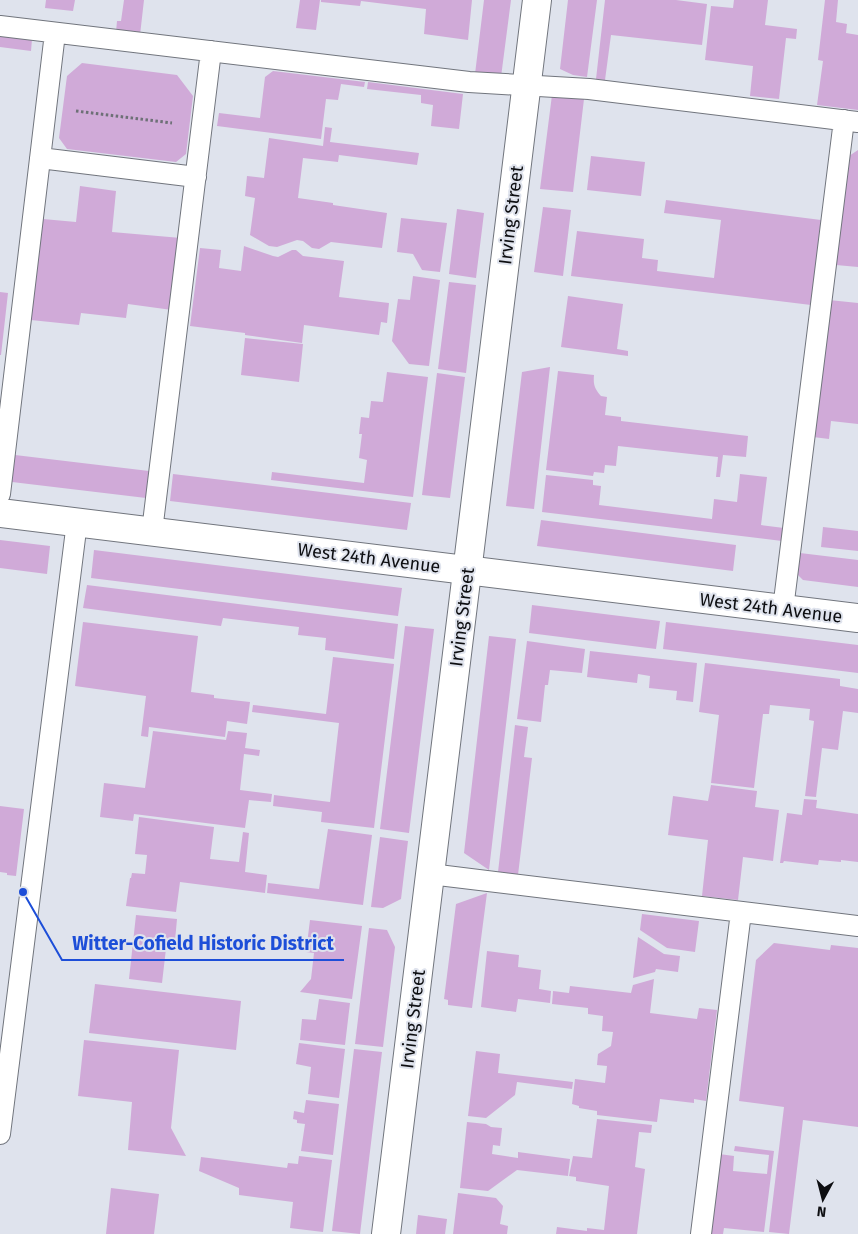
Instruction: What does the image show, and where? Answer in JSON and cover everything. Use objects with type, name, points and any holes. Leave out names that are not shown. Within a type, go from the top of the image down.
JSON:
[{"type":"street","name":"Irving Street","points":[[386,1234],[537,0]]},
{"type":"street","name":"West 24th Avenue","points":[[0,513],[858,618]]},
{"type":"lane","points":[[0,26],[468,82],[589,89],[851,121],[782,609]]},
{"type":"lane","points":[[0,494],[55,33]]},
{"type":"lane","points":[[152,532],[211,51]]},
{"type":"lane","points":[[40,158],[196,177]]},
{"type":"lane","points":[[0,1134],[77,522]]},
{"type":"lane","points":[[430,874],[858,926]]},
{"type":"lane","points":[[701,1234],[741,912]]},
{"type":"path","points":[[46,108],[202,126]]},
{"type":"shaded area","points":[[46,0],[75,0],[73,11],[45,8]]},
{"type":"shaded area","points":[[124,0],[144,0],[140,35],[116,32],[117,21],[121,21]]},
{"type":"shaded area","points":[[300,0],[320,0],[316,30],[296,28]]},
{"type":"shaded area","points":[[321,0],[472,0],[468,40],[424,34],[426,9],[361,1],[360,6],[321,2]]},
{"type":"shaded area","points":[[484,0],[511,0],[501,77],[475,74]]},
{"type":"shaded area","points":[[568,0],[597,0],[587,77],[573,75],[560,69]]},
{"type":"shaded area","points":[[605,0],[676,0],[707,4],[702,45],[611,35],[605,80],[596,79]]},
{"type":"shaded area","points":[[734,0],[768,0],[765,25],[797,29],[796,39],[786,38],[779,99],[750,96],[753,66],[705,60],[711,6],[733,8]]},
{"type":"shaded area","points":[[825,0],[838,0],[836,22],[847,24],[846,33],[858,35],[858,110],[817,105],[823,61],[818,60]]},
{"type":"shaded area","points":[[0,35],[32,39],[31,51],[0,47]]},
{"type":"shaded area","points":[[82,63],[177,75],[193,96],[186,154],[176,162],[67,149],[59,138],[67,76]]},
{"type":"shaded area","points":[[273,71],[365,82],[364,87],[341,84],[338,100],[326,99],[321,139],[217,126],[219,113],[260,118],[265,77]]},
{"type":"shaded area","points":[[368,82],[463,94],[459,129],[431,126],[433,105],[421,103],[421,95],[367,89]]},
{"type":"shaded area","points":[[552,95],[584,99],[573,192],[540,189]]},
{"type":"shaded area","points":[[325,127],[332,128],[330,142],[419,153],[417,165],[339,155],[338,162],[303,158],[298,198],[387,213],[382,248],[331,242],[319,249],[312,248],[303,241],[297,240],[277,247],[269,246],[250,235],[255,198],[245,196],[247,176],[264,178],[269,138],[323,146]]},
{"type":"shaded area","points":[[858,150],[858,267],[836,265],[849,156]]},
{"type":"shaded area","points":[[591,156],[645,162],[641,196],[587,190]]},
{"type":"shaded area","points":[[80,186],[116,191],[112,232],[181,238],[172,310],[128,304],[126,318],[81,313],[79,325],[31,320],[43,219],[76,222]]},
{"type":"shaded area","points":[[666,200],[821,220],[811,305],[571,276],[577,231],[644,239],[642,258],[658,260],[657,271],[714,278],[721,220],[664,213]]},
{"type":"shaded area","points":[[543,207],[571,210],[563,276],[534,272]]},
{"type":"shaded area","points":[[457,209],[484,213],[476,278],[449,274]]},
{"type":"shaded area","points":[[401,218],[447,223],[440,272],[422,270],[413,254],[397,252]]},
{"type":"shaded area","points":[[244,246],[278,257],[296,250],[303,256],[344,261],[339,297],[389,303],[387,323],[381,322],[379,335],[304,325],[302,343],[190,326],[200,248],[221,250],[219,268],[241,271]]},
{"type":"shaded area","points":[[413,276],[440,280],[429,366],[409,364],[392,341],[398,299],[410,300]]},
{"type":"shaded area","points":[[449,282],[476,285],[466,373],[438,369]]},
{"type":"shaded area","points":[[0,292],[8,293],[1,355],[0,355]]},
{"type":"shaded area","points":[[568,296],[623,304],[617,349],[628,351],[628,356],[561,347]]},
{"type":"shaded area","points":[[829,300],[858,303],[858,424],[831,421],[829,439],[813,437]]},
{"type":"shaded area","points":[[245,338],[303,344],[299,382],[241,375]]},
{"type":"shaded area","points":[[550,367],[534,509],[506,506],[522,372]]},
{"type":"shaded area","points":[[558,371],[594,375],[596,389],[601,396],[607,397],[605,415],[621,417],[621,421],[748,436],[746,457],[723,455],[720,477],[716,477],[718,457],[618,446],[616,466],[605,465],[604,473],[594,472],[593,476],[546,470]]},
{"type":"shaded area","points":[[387,372],[428,377],[413,497],[271,480],[272,472],[364,483],[367,460],[359,458],[362,434],[359,434],[361,417],[369,418],[371,401],[383,402]]},
{"type":"shaded area","points":[[437,373],[465,377],[450,498],[422,495]]},
{"type":"shaded area","points":[[15,455],[149,471],[146,498],[12,482]]},
{"type":"shaded area","points":[[173,474],[411,503],[407,530],[170,501]]},
{"type":"shaded area","points":[[740,474],[767,477],[761,525],[784,528],[782,541],[542,512],[546,475],[593,480],[593,485],[601,486],[599,505],[712,519],[714,499],[737,502]]},
{"type":"shaded area","points":[[541,520],[736,545],[733,571],[537,546]]},
{"type":"shaded area","points":[[823,527],[858,531],[858,551],[821,547]]},
{"type":"shaded area","points":[[0,540],[50,546],[47,574],[0,568]]},
{"type":"shaded area","points":[[94,550],[402,588],[398,616],[91,578]]},
{"type":"shaded area","points":[[800,553],[858,560],[858,587],[803,580],[798,575]]},
{"type":"shaded area","points":[[87,585],[398,624],[394,659],[325,650],[326,638],[298,635],[299,627],[223,618],[221,626],[83,608]]},
{"type":"shaded area","points":[[532,605],[660,621],[656,649],[529,633]]},
{"type":"shaded area","points":[[83,622],[198,636],[191,692],[214,695],[214,698],[250,702],[247,724],[227,721],[225,737],[149,727],[148,737],[141,736],[146,696],[75,686]]},
{"type":"shaded area","points":[[666,622],[858,645],[858,673],[663,649]]},
{"type":"shaded area","points":[[405,626],[434,629],[409,833],[380,829]]},
{"type":"shaded area","points":[[489,636],[516,639],[489,870],[464,853]]},
{"type":"shaded area","points":[[527,641],[585,649],[582,673],[550,670],[548,685],[545,685],[541,722],[517,719]]},
{"type":"shaded area","points":[[590,651],[697,663],[693,702],[676,700],[677,691],[649,688],[650,676],[638,674],[637,683],[587,677]]},
{"type":"shaded area","points":[[333,657],[394,664],[374,828],[321,822],[322,812],[273,806],[274,795],[330,802],[339,723],[252,712],[253,705],[326,714]]},
{"type":"shaded area","points":[[705,663],[840,679],[840,686],[858,689],[858,713],[843,711],[838,750],[822,748],[816,797],[805,796],[814,721],[809,720],[810,709],[770,705],[769,714],[763,714],[754,788],[711,783],[719,715],[699,712]]},
{"type":"shaded area","points":[[515,725],[528,727],[524,757],[532,758],[518,875],[498,872]]},
{"type":"shaded area","points":[[153,731],[226,740],[228,731],[247,733],[245,748],[260,750],[259,756],[244,754],[240,790],[272,794],[271,802],[249,800],[245,828],[134,814],[133,821],[100,817],[104,783],[145,788]]},
{"type":"shaded area","points":[[711,785],[757,791],[755,807],[779,810],[773,861],[743,857],[738,900],[702,896],[708,840],[668,835],[673,796],[708,801]]},
{"type":"shaded area","points":[[804,799],[817,800],[816,808],[858,814],[858,862],[819,860],[818,865],[784,861],[780,863],[787,813],[802,815]]},
{"type":"shaded area","points":[[0,806],[24,809],[16,876],[0,872]]},
{"type":"shaded area","points":[[139,817],[214,827],[210,859],[239,862],[243,832],[249,833],[245,872],[267,875],[265,893],[180,882],[176,912],[126,906],[132,873],[145,874],[147,855],[135,854]]},
{"type":"shaded area","points":[[328,829],[372,835],[363,905],[267,893],[268,883],[319,889]]},
{"type":"shaded area","points":[[380,837],[408,841],[401,899],[383,908],[371,907]]},
{"type":"shaded area","points":[[487,893],[472,1008],[448,1005],[448,1000],[444,999],[456,904]]},
{"type":"shaded area","points":[[642,914],[699,921],[695,952],[667,948],[640,930]]},
{"type":"shaded area","points":[[136,915],[177,919],[175,941],[167,940],[162,983],[129,979]]},
{"type":"shaded area","points":[[310,920],[362,926],[352,999],[300,992],[311,979],[314,953],[306,952]]},
{"type":"shaded area","points":[[369,928],[387,930],[395,947],[383,1047],[355,1044]]},
{"type":"shaded area","points":[[638,937],[664,954],[680,956],[678,972],[656,969],[655,972],[633,978]]},
{"type":"shaded area","points":[[774,943],[830,950],[831,945],[858,948],[858,1127],[803,1120],[789,1234],[769,1232],[784,1107],[739,1101],[756,960]]},
{"type":"shaded area","points":[[487,951],[519,955],[518,967],[541,970],[539,989],[551,991],[550,1003],[518,999],[516,1012],[481,1007]]},
{"type":"shaded area","points":[[654,979],[650,1013],[697,1019],[699,1008],[717,1010],[706,1101],[694,1099],[694,1103],[660,1099],[657,1122],[597,1115],[597,1111],[579,1108],[579,1106],[572,1104],[575,1079],[605,1083],[607,1066],[597,1065],[598,1054],[611,1046],[613,1032],[602,1031],[603,1016],[588,1014],[588,1008],[552,1004],[553,991],[569,993],[570,986],[631,993],[633,985]]},
{"type":"shaded area","points":[[95,984],[241,1001],[236,1050],[89,1033]]},
{"type":"shaded area","points":[[319,999],[350,1003],[345,1045],[300,1040],[302,1019],[316,1020]]},
{"type":"shaded area","points":[[84,1040],[179,1050],[171,1128],[186,1156],[128,1150],[132,1102],[78,1096]]},
{"type":"shaded area","points":[[299,1043],[345,1049],[339,1098],[308,1094],[311,1067],[296,1064]]},
{"type":"shaded area","points":[[354,1049],[382,1052],[360,1234],[332,1231]]},
{"type":"shaded area","points":[[476,1051],[500,1054],[498,1073],[573,1082],[572,1089],[517,1082],[515,1095],[486,1118],[468,1116]]},
{"type":"shaded area","points":[[306,1100],[339,1104],[333,1155],[301,1151],[305,1124],[297,1123],[297,1120],[293,1119],[294,1111],[304,1113]]},
{"type":"shaded area","points":[[597,1119],[652,1125],[651,1133],[639,1132],[635,1167],[645,1169],[637,1234],[556,1234],[557,1227],[587,1231],[587,1228],[604,1230],[609,1186],[576,1181],[576,1177],[569,1176],[573,1156],[592,1158]]},
{"type":"shaded area","points":[[467,1122],[502,1128],[500,1146],[493,1145],[492,1154],[518,1158],[518,1152],[570,1159],[568,1176],[517,1170],[488,1191],[460,1188]]},
{"type":"shaded area","points":[[735,1146],[774,1151],[764,1232],[724,1228],[723,1234],[710,1234],[719,1154],[734,1156],[733,1171],[767,1174],[769,1155],[734,1151]]},
{"type":"shaded area","points":[[299,1156],[332,1160],[323,1232],[290,1228],[293,1202],[239,1195],[239,1188],[199,1171],[201,1157],[287,1168],[288,1163],[298,1164]]},
{"type":"shaded area","points":[[111,1188],[159,1194],[154,1234],[106,1234]]},
{"type":"shaded area","points":[[458,1193],[496,1198],[503,1206],[500,1224],[508,1226],[507,1234],[453,1234]]},
{"type":"shaded area","points":[[418,1215],[447,1219],[445,1234],[416,1234]]},
{"type":"place","name":"Witter-Cofield Historic District","points":[[23,892]]}]
